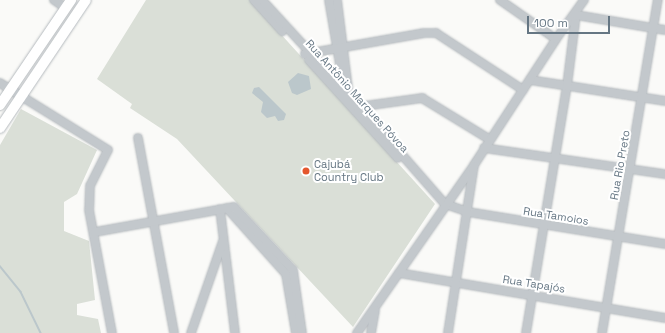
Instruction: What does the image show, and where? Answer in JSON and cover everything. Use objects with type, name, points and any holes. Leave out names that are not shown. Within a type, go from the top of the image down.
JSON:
[{"type":"main road","points":[[0,128],[20,96],[86,0]]},
{"type":"main road","points":[[0,105],[68,4]]},
{"type":"street","points":[[54,0],[68,4]]},
{"type":"street","name":"Rua Antônio Marques Póvoa","points":[[254,0],[306,53],[444,206]]},
{"type":"street","name":"Rua Antônio Marques Póvoa","points":[[262,0],[306,53]]},
{"type":"street","points":[[329,0],[341,47]]},
{"type":"street","points":[[337,0],[341,47],[348,99],[361,108],[422,98],[490,139]]},
{"type":"street","points":[[500,0],[556,39]]},
{"type":"street","points":[[357,333],[474,165],[556,39],[576,15],[584,0]]},
{"type":"street","name":"Rua Rio Preto","points":[[602,333],[631,168],[658,0]]},
{"type":"street","points":[[576,15],[665,30]]},
{"type":"street","points":[[526,333],[554,156],[567,86],[576,15]]},
{"type":"street","points":[[306,53],[424,32],[436,33],[523,90]]},
{"type":"street","points":[[530,80],[665,101]]},
{"type":"street","points":[[0,83],[108,150],[90,186],[90,210],[112,333]]},
{"type":"street","name":"Rua Antônio Marques Póvoa","points":[[348,99],[361,108],[444,206]]},
{"type":"street","points":[[138,138],[155,221],[174,333]]},
{"type":"street","points":[[484,148],[554,156],[665,174]]},
{"type":"street","points":[[448,333],[455,283],[468,212],[474,165]]},
{"type":"street","name":"Rua Tamoios","points":[[444,206],[468,212],[543,225],[665,244]]},
{"type":"street","points":[[95,232],[227,208]]},
{"type":"street","points":[[227,208],[224,238],[235,333]]},
{"type":"street","points":[[227,208],[290,272],[302,333]]},
{"type":"street","points":[[191,333],[224,238]]},
{"type":"street","name":"Rua Tapajós","points":[[399,272],[455,283],[665,318]]},
{"type":"street","points":[[293,291],[296,333]]},
{"type":"street","points":[[370,333],[375,306]]},
{"type":"shaded area","name":"Cajubá Country Club","points":[[146,0],[250,0],[435,204],[353,327],[177,139],[130,108],[132,104],[97,79]]},
{"type":"shaded area","points":[[298,73],[309,76],[311,89],[297,95],[292,93],[288,82]]},
{"type":"shaded area","points":[[259,87],[286,114],[284,120],[278,121],[275,116],[267,118],[261,112],[263,102],[252,93],[254,88]]},
{"type":"shaded area","points":[[21,109],[97,150],[77,194],[64,202],[64,231],[89,241],[95,300],[77,304],[77,315],[98,319],[101,333],[0,333],[0,145]]},
{"type":"waterway","points":[[0,266],[21,292],[41,333]]},
{"type":"place","name":"Cajubá Country Club","points":[[306,171]]}]
